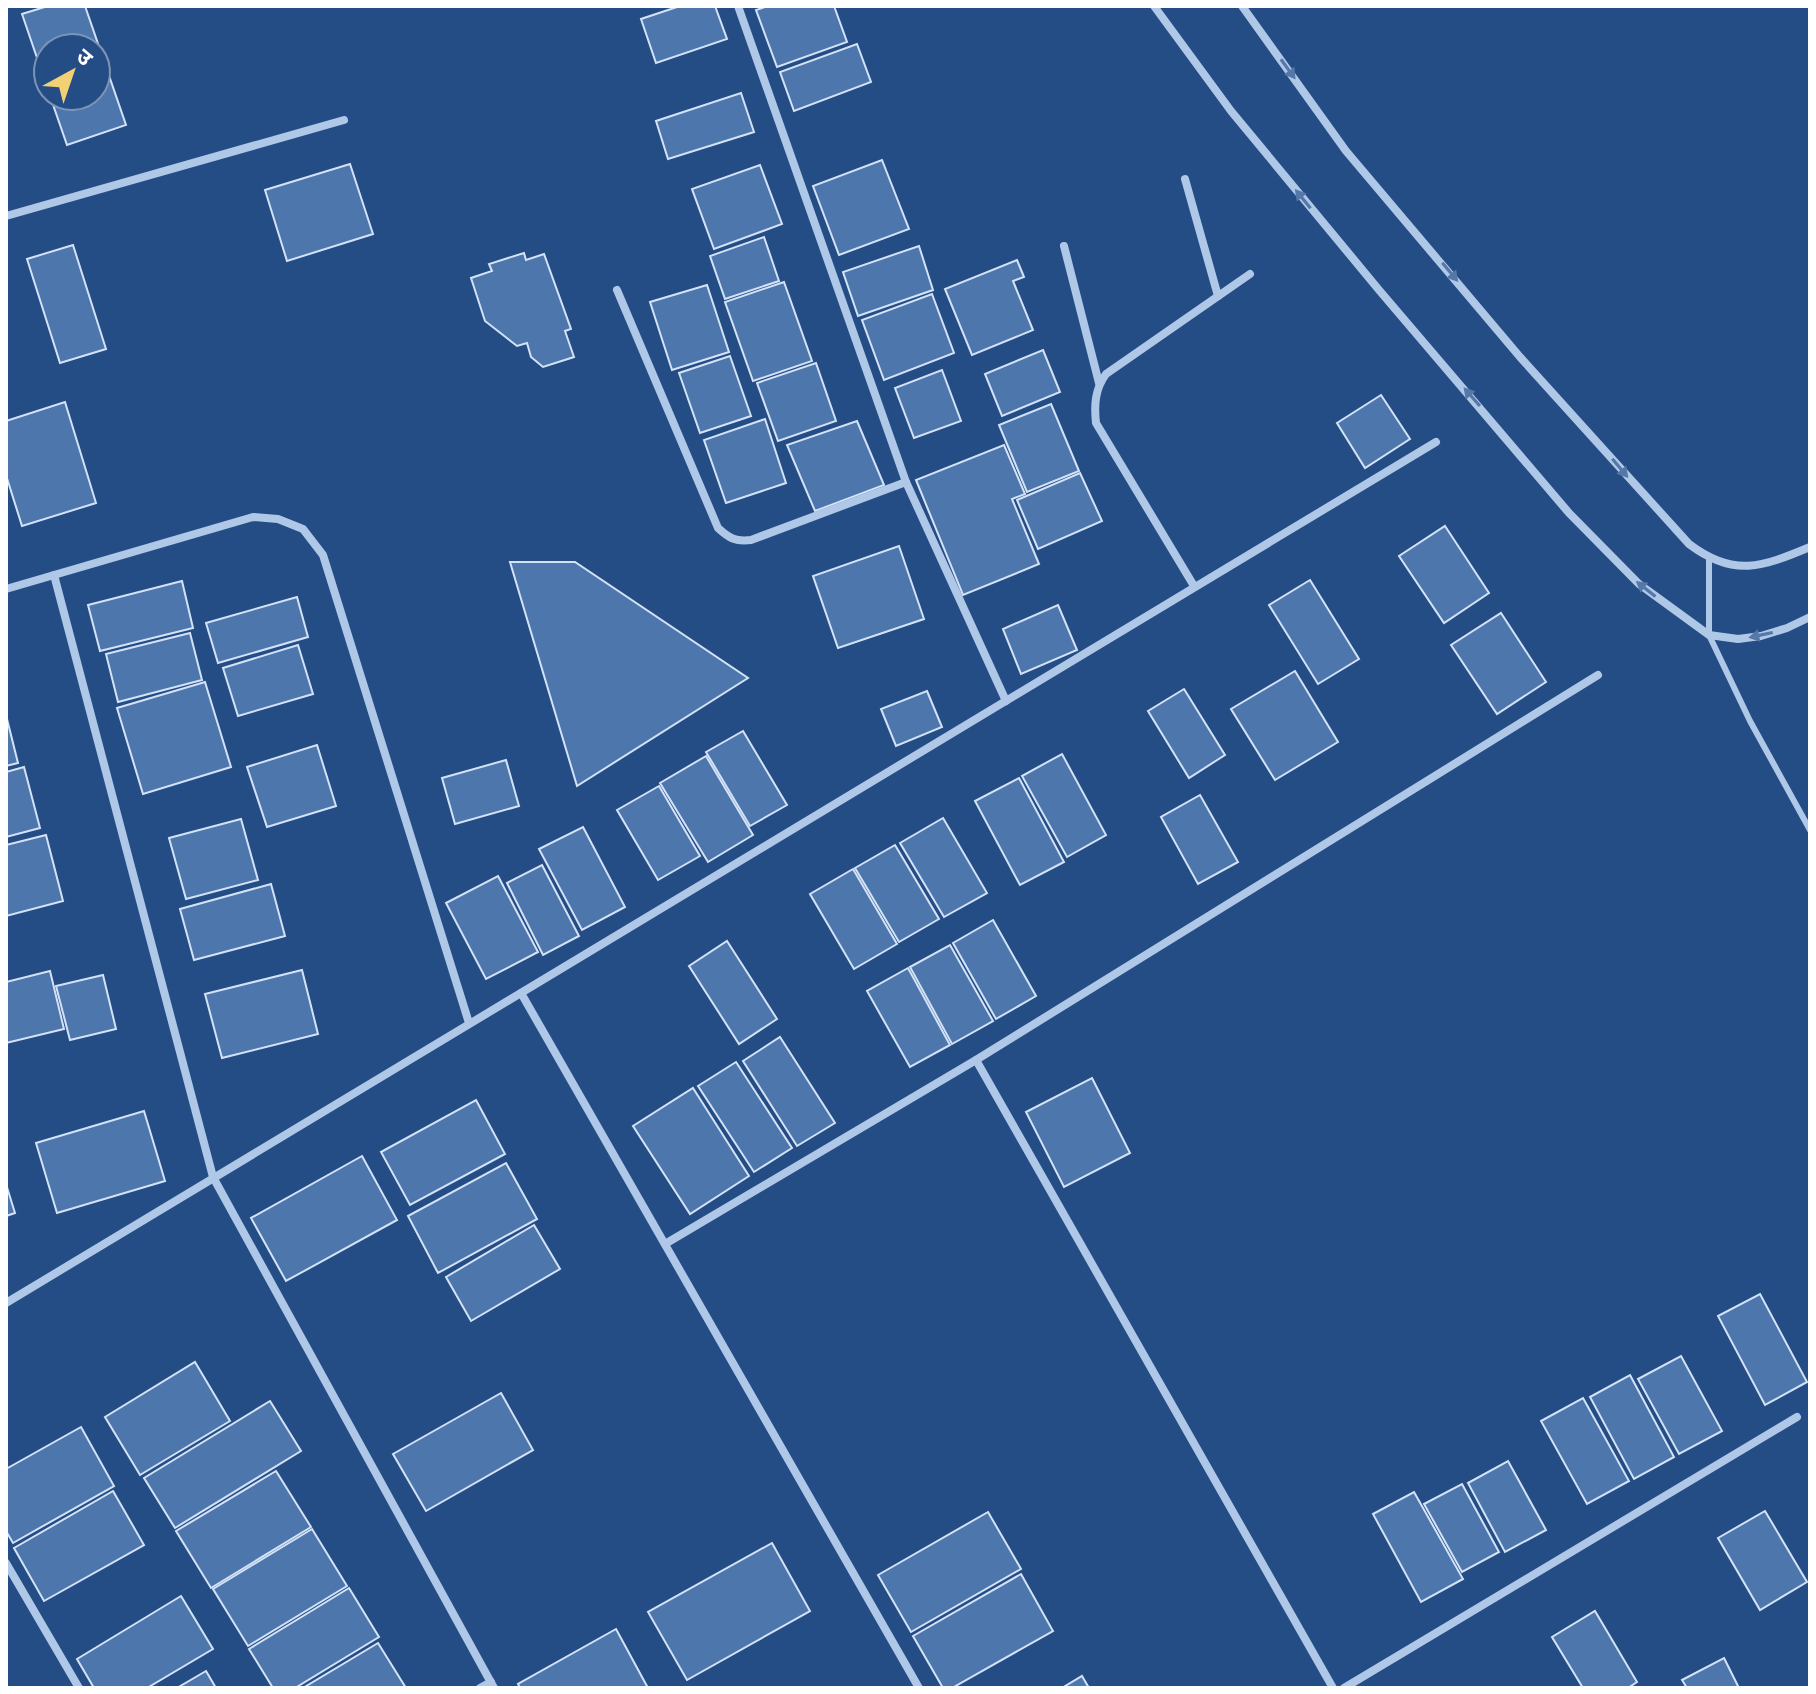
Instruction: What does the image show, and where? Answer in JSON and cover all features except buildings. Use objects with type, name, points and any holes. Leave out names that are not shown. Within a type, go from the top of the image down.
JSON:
[{"type":"street","points":[[738,6],[906,482],[1006,701]]},
{"type":"street","points":[[1154,6],[1231,111],[1379,290],[1569,513],[1639,584],[1709,635],[1738,639],[1761,636],[1810,617]]},
{"type":"street","points":[[1242,6],[1346,151],[1520,357],[1689,544],[1709,559],[1743,567],[1771,563],[1810,547]]},
{"type":"street","points":[[6,216],[344,120]]},
{"type":"street","points":[[1185,179],[1218,296]]},
{"type":"street","points":[[1064,246],[1099,383]]},
{"type":"street","points":[[1194,586],[1096,423],[1094,404],[1099,383],[1106,374],[1250,274]]},
{"type":"street","points":[[617,290],[718,528],[729,538],[739,542],[751,540],[906,482]]},
{"type":"street","points":[[6,1303],[1436,442]]},
{"type":"street","points":[[6,589],[253,517],[278,519],[303,529],[323,555],[469,1023]]},
{"type":"street","points":[[54,575],[213,1177],[493,1685],[480,1688]]},
{"type":"street","points":[[665,1244],[976,1060],[1598,675]]},
{"type":"street","points":[[521,993],[919,1688]]},
{"type":"street","points":[[976,1060],[1333,1688]]},
{"type":"street","points":[[1344,1688],[1797,1417]]},
{"type":"street","points":[[6,1563],[79,1688]]},
{"type":"lane","points":[[1709,559],[1709,635],[1750,721],[1810,830]]}]
